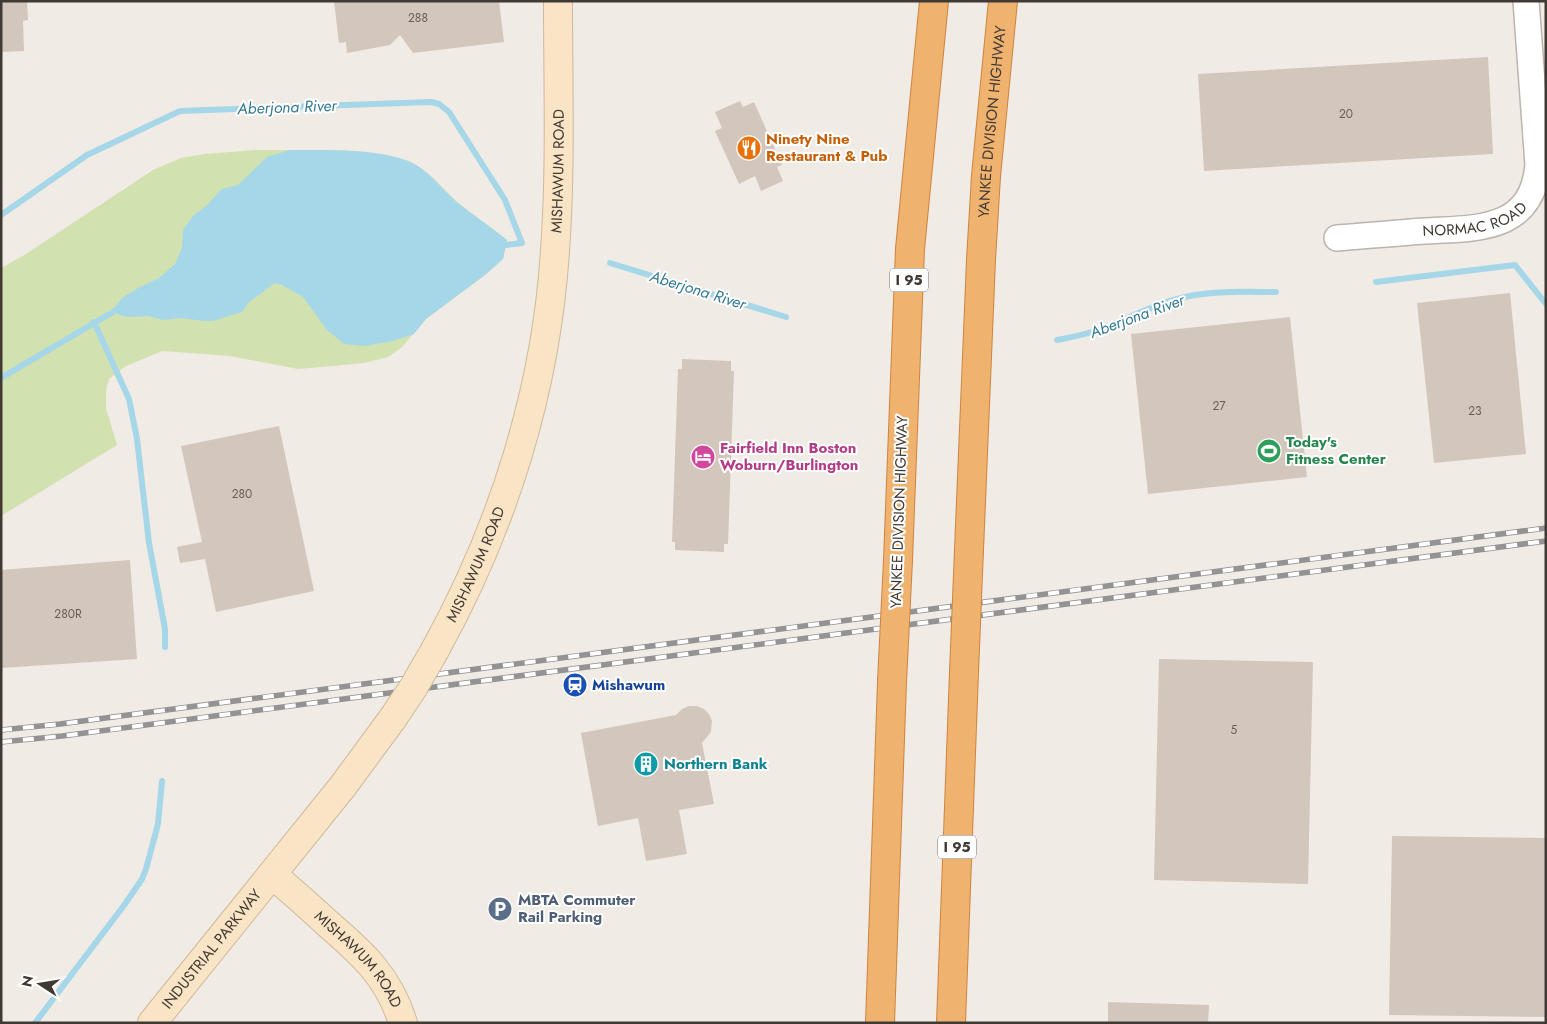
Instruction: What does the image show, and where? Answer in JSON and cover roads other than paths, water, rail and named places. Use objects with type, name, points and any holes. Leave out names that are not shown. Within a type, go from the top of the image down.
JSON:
[{"type":"highway","name":"YANKEE DIVISION HIGHWAY","points":[[880,1023],[910,249],[934,1]]},
{"type":"highway","name":"YANKEE DIVISION HIGHWAY","points":[[951,1023],[968,550],[981,260],[986,176],[1003,1]]},
{"type":"main road","name":"MISHAWUM ROAD","points":[[403,1023],[392,994],[374,966],[272,874],[343,786],[413,688],[459,605],[500,509],[525,431],[539,376],[551,294],[555,251],[557,180],[558,1]]},
{"type":"main road","name":"INDUSTRIAL PARKWAY","points":[[152,1023],[272,874]]},
{"type":"street","name":"NORMAC ROAD","points":[[1337,238],[1484,227],[1508,218],[1522,206],[1532,190],[1538,165],[1526,1]]},
{"type":"water","points":[[290,150],[366,152],[408,161],[429,174],[452,198],[507,240],[503,259],[485,275],[426,319],[414,334],[393,341],[365,346],[344,344],[327,330],[303,297],[275,283],[248,303],[242,312],[213,321],[181,318],[163,320],[148,316],[129,317],[112,311],[122,298],[159,278],[175,264],[182,248],[183,230],[193,216],[206,206],[222,189],[238,185],[267,157]]},
{"type":"waterway","name":"Aberjona River","points":[[1,215],[87,155],[180,111],[431,102],[439,104],[449,112],[505,200],[522,243],[498,246]]},
{"type":"waterway","name":"Aberjona River","points":[[610,263],[786,317]]},
{"type":"waterway","name":"Aberjona River","points":[[1376,282],[1515,265],[1546,304]]},
{"type":"waterway","name":"Aberjona River","points":[[1057,340],[1102,329],[1158,305],[1189,296],[1226,292],[1276,292]]},
{"type":"waterway","points":[[1,378],[118,309]]},
{"type":"waterway","points":[[94,322],[129,399],[137,439],[149,543],[165,629],[165,647]]},
{"type":"waterway","points":[[35,1023],[142,879],[158,824],[162,781]]},
{"type":"railway","points":[[1,730],[60,724],[1546,528]]},
{"type":"railway","points":[[1,742],[62,736],[1546,541]]},
{"type":"place","name":"Ninety Nine Restaurant & Pub","points":[[749,148]]},
{"type":"place","name":"Today's Fitness Center","points":[[1269,451]]},
{"type":"place","name":"Fairfield Inn Boston Woburn/Burlington","points":[[703,457]]},
{"type":"place","name":"Mishawum","points":[[575,685]]},
{"type":"place","name":"Northern Bank","points":[[646,764]]},
{"type":"place","name":"MBTA Commuter Rail Parking","points":[[500,909]]}]
